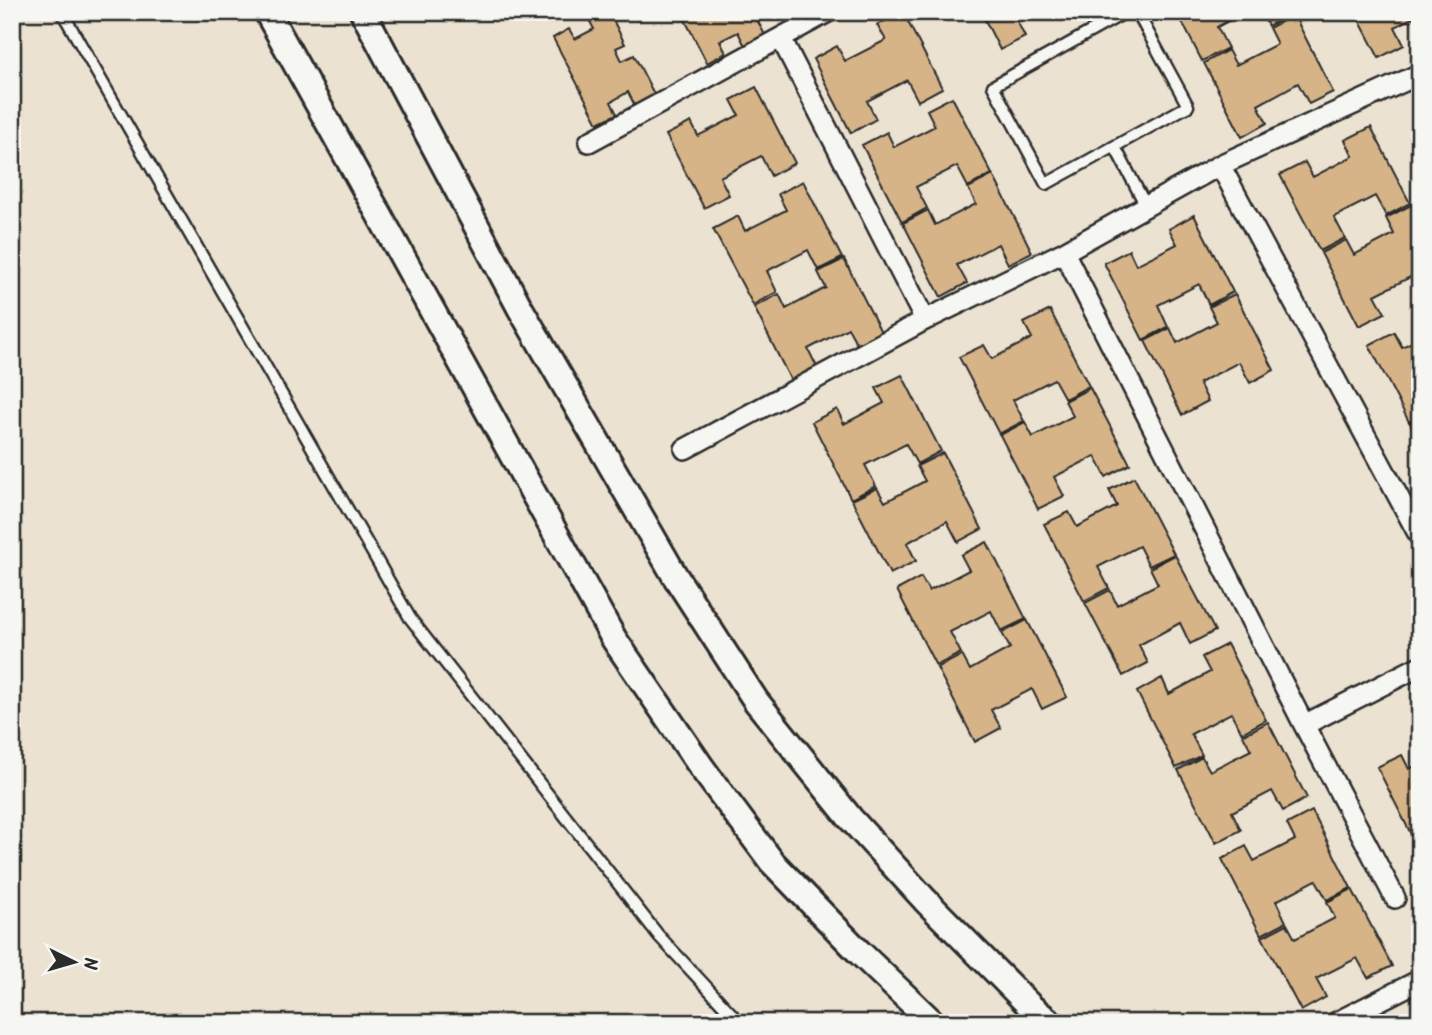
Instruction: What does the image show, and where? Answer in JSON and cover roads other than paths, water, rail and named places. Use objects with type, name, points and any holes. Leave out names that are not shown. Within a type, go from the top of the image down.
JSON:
[{"type":"street","points":[[363,12],[527,319],[675,576],[756,701],[850,818],[916,890],[1031,1007],[1051,1023]]},
{"type":"street","points":[[589,142],[781,38],[802,18],[828,12]]},
{"type":"street","points":[[276,16],[614,639],[702,768],[772,862],[858,951],[933,1023]]},
{"type":"street","points":[[781,38],[925,320]]},
{"type":"street","points":[[685,449],[925,320],[1063,252],[1220,165],[1420,74]]},
{"type":"street","points":[[1220,165],[1420,537]]},
{"type":"street","points":[[1063,252],[1395,898]]},
{"type":"street","points":[[1304,725],[1420,666]]},
{"type":"street","points":[[1335,1023],[1420,980]]},
{"type":"lane","points":[[62,12],[410,618],[659,936],[740,1023]]},
{"type":"lane","points":[[1126,12],[993,86],[1046,184],[1188,106],[1137,12]]},
{"type":"lane","points":[[1115,147],[1146,206]]}]
